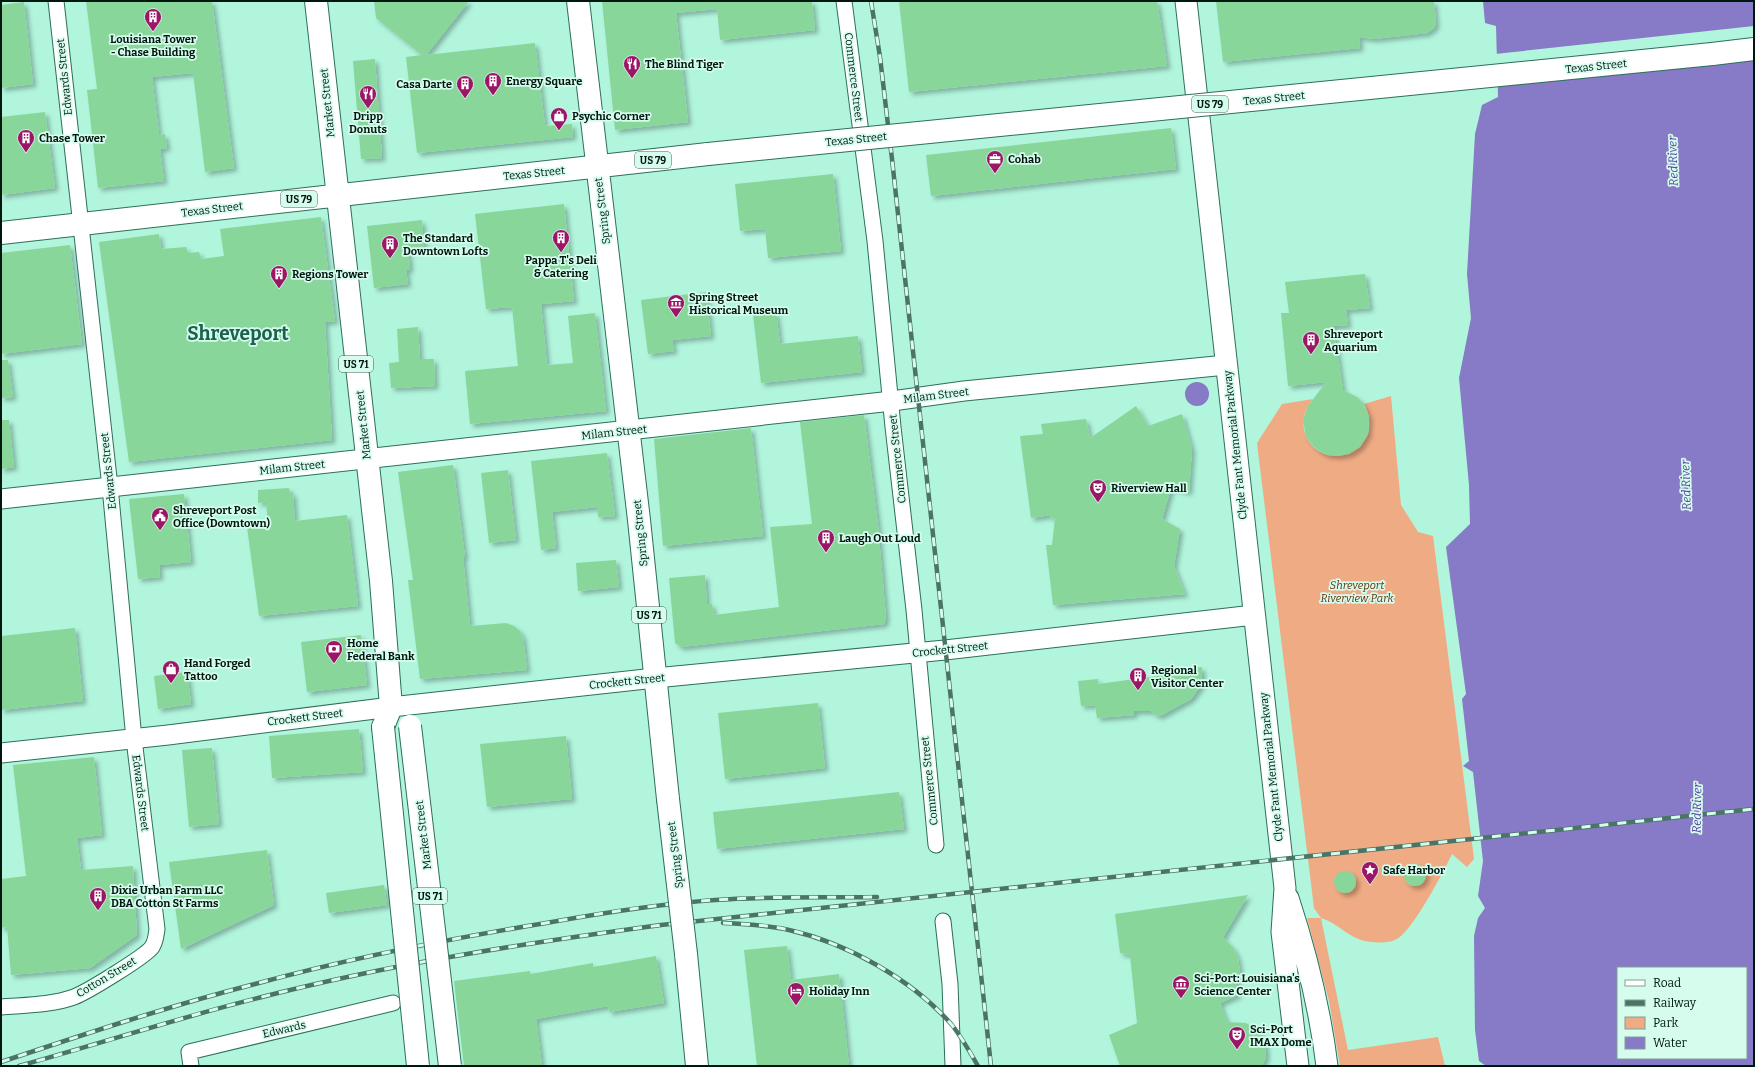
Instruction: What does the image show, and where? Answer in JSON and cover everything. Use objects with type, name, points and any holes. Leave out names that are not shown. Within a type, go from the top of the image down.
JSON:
[{"type":"main road","name":"Market Street","points":[[316,1],[381,581],[390,706],[383,727],[418,1066]]},
{"type":"main road","name":"Spring Street","points":[[578,1],[639,520],[697,1066]]},
{"type":"main road","name":"Clyde Fant Memorial Parkway","points":[[1186,1],[1216,258],[1226,365],[1285,888],[1282,932],[1298,1066]]},
{"type":"main road","name":"Texas Street","points":[[1,233],[708,154],[1754,49]]},
{"type":"main road","name":"Market Street","points":[[390,706],[410,726],[450,1066]]},
{"type":"main road","name":"Clyde Fant Memorial Parkway","points":[[1285,888],[1298,927],[1312,984],[1324,1041],[1327,1066]]},
{"type":"street","name":"Edwards Street","points":[[56,1],[110,487],[134,739],[157,929],[155,940]]},
{"type":"street","name":"Commerce Street","points":[[844,1],[875,241],[936,845]]},
{"type":"street","name":"Milam Street","points":[[1,499],[892,401],[964,391],[1226,365]]},
{"type":"street","name":"Crockett Street","points":[[1,753],[134,739],[390,706],[655,678],[916,653],[1254,615]]},
{"type":"street","points":[[943,921],[950,984],[953,1066]]},
{"type":"street","name":"Cotton Street","points":[[1,1007],[58,1001],[74,996],[90,989],[148,951],[155,940]]},
{"type":"street","name":"Edwards","points":[[191,1066],[189,1052],[393,1003]]},
{"type":"green space","name":"Shreveport Riverview Park","points":[[1391,396],[1401,505],[1418,532],[1433,536],[1474,859],[1467,867],[1452,854],[1435,887],[1411,925],[1404,934],[1394,941],[1369,942],[1361,940],[1331,922],[1321,918],[1314,908],[1257,443],[1282,404],[1313,399],[1306,411],[1303,424],[1305,433],[1313,446],[1324,454],[1337,456],[1350,453],[1360,445],[1368,435],[1370,421],[1364,404]]},
{"type":"green space","points":[[1307,918],[1321,918],[1348,1050],[1438,1037],[1445,1066],[1340,1066],[1329,1001]]},
{"type":"water","name":"Red River","points":[[1483,1],[1754,1],[1754,1066],[1486,1066],[1479,1061],[1475,1030],[1474,936],[1478,918],[1485,908],[1478,896],[1483,861],[1473,772],[1463,766],[1469,761],[1462,699],[1466,694],[1446,547],[1470,524],[1469,485],[1459,378],[1471,318],[1467,274],[1475,134],[1482,105],[1498,97],[1496,26],[1485,23]]},
{"type":"water","points":[[1197,382],[1206,385],[1209,394],[1206,403],[1197,406],[1188,403],[1185,394],[1188,385]]},
{"type":"pier","points":[[1754,26],[1754,53],[1495,82],[1495,54]]},
{"type":"building","points":[[86,1],[212,1],[234,168],[205,172],[193,73],[152,77],[159,135],[165,134],[167,148],[160,149],[164,181],[98,188],[87,90],[97,89]]},
{"type":"building","points":[[374,1],[469,1],[426,55],[535,43],[545,126],[572,124],[573,137],[417,153],[406,57],[422,55],[376,18]]},
{"type":"building","points":[[602,1],[812,1],[815,30],[720,40],[717,9],[676,13],[688,122],[615,130]]},
{"type":"building","points":[[899,1],[1157,1],[1167,66],[909,92]]},
{"type":"building","points":[[1216,1],[1434,1],[1436,24],[1434,28],[1427,33],[1374,39],[1359,37],[1360,48],[1223,62]]},
{"type":"building","points":[[24,2],[33,84],[1,88],[1,5]]},
{"type":"building","name":"Dripp Donuts","points":[[375,59],[382,158],[361,159],[353,61]]},
{"type":"building","name":"Chase Tower","points":[[45,112],[55,188],[1,195],[1,117]]},
{"type":"building","points":[[1171,128],[1176,169],[931,196],[926,155]]},
{"type":"building","points":[[833,174],[841,251],[768,258],[765,229],[740,231],[735,184]]},
{"type":"building","points":[[564,204],[574,301],[541,304],[547,365],[573,363],[568,316],[595,313],[606,411],[470,424],[465,371],[518,366],[512,307],[486,309],[475,214]]},
{"type":"building","points":[[321,217],[335,321],[325,322],[332,440],[129,462],[99,242],[159,234],[161,249],[186,247],[188,253],[199,252],[201,259],[224,256],[220,229]]},
{"type":"building","name":"The Standard Downtown Lofts","points":[[422,220],[424,246],[408,248],[410,269],[406,270],[408,284],[374,288],[367,226]]},
{"type":"building","points":[[70,245],[82,344],[1,354],[1,253]]},
{"type":"building","name":"Shreveport Aquarium","points":[[1365,274],[1370,308],[1346,310],[1348,325],[1333,326],[1343,390],[1357,397],[1364,404],[1369,417],[1368,434],[1360,447],[1349,454],[1338,456],[1327,455],[1312,445],[1306,437],[1303,420],[1308,406],[1326,382],[1288,386],[1281,313],[1289,313],[1285,282]]},
{"type":"building","name":"Spring Street Historical Museum","points":[[706,292],[711,336],[672,340],[674,351],[648,354],[641,300]]},
{"type":"building","points":[[776,312],[780,344],[858,336],[862,372],[761,383],[753,315]]},
{"type":"building","points":[[418,327],[420,359],[434,359],[435,386],[391,388],[389,363],[399,362],[397,329]]},
{"type":"building","points":[[1,360],[8,360],[13,397],[1,398]]},
{"type":"building","name":"Riverview Hall","points":[[1136,406],[1148,426],[1182,414],[1192,449],[1189,492],[1171,488],[1162,519],[1180,529],[1174,566],[1185,594],[1053,605],[1046,545],[1052,545],[1055,518],[1051,519],[1050,515],[1031,518],[1020,436],[1043,434],[1041,424],[1086,419],[1090,438]]},
{"type":"building","points":[[864,415],[878,526],[886,618],[884,624],[681,647],[675,643],[669,578],[705,575],[707,604],[712,604],[714,615],[779,607],[770,527],[812,524],[800,422]]},
{"type":"building","points":[[1,420],[9,420],[14,467],[1,469]]},
{"type":"building","points":[[751,428],[763,536],[663,546],[654,439]]},
{"type":"building","points":[[607,453],[615,516],[598,517],[597,507],[552,512],[556,548],[541,550],[531,461]]},
{"type":"building","points":[[453,465],[465,557],[463,557],[470,626],[506,623],[514,626],[520,631],[523,637],[527,670],[420,679],[408,580],[413,580],[398,472]]},
{"type":"building","points":[[508,470],[516,540],[489,543],[481,473]]},
{"type":"building","points":[[289,488],[290,493],[293,493],[295,521],[347,515],[358,606],[259,616],[247,527],[268,524],[266,502],[258,503],[258,490]]},
{"type":"building","name":"Shreveport Post Office (Downtown)","points":[[184,494],[191,562],[159,565],[160,577],[138,579],[129,499]]},
{"type":"building","points":[[616,560],[619,587],[578,591],[576,563]]},
{"type":"building","points":[[75,628],[83,701],[1,710],[1,636]]},
{"type":"building","name":"Home Federal Bank","points":[[361,635],[367,685],[307,692],[301,642]]},
{"type":"building","name":"Regional Visitor Center","points":[[1202,667],[1202,684],[1191,699],[1160,716],[1155,715],[1151,711],[1134,711],[1134,715],[1097,718],[1095,705],[1081,706],[1078,681],[1098,679],[1098,684],[1157,676],[1157,671]]},
{"type":"building","points":[[187,672],[191,704],[158,709],[154,676]]},
{"type":"building","points":[[818,703],[825,768],[725,779],[718,713]]},
{"type":"building","points":[[359,729],[363,772],[272,778],[269,736]]},
{"type":"building","points":[[566,736],[572,799],[487,807],[480,744]]},
{"type":"building","points":[[212,748],[219,824],[189,827],[182,750]]},
{"type":"building","points":[[94,757],[102,835],[77,838],[81,870],[133,866],[137,935],[90,968],[11,975],[7,927],[1,928],[1,879],[26,876],[13,765]]},
{"type":"building","points":[[899,792],[904,829],[717,849],[713,812]]},
{"type":"building","points":[[267,850],[274,905],[181,949],[169,862]]},
{"type":"building","points":[[1411,864],[1419,864],[1426,871],[1426,879],[1419,886],[1411,886],[1404,879],[1404,871]]},
{"type":"building","points":[[1341,871],[1349,871],[1356,878],[1356,886],[1349,893],[1341,893],[1334,886],[1334,878]]},
{"type":"building","points":[[384,885],[387,905],[329,913],[326,893]]},
{"type":"building","points":[[1248,895],[1223,937],[1234,949],[1238,958],[1240,972],[1236,985],[1238,995],[1220,1003],[1227,1022],[1246,1023],[1260,1032],[1266,1048],[1266,1057],[1262,1066],[1120,1066],[1109,1035],[1137,1023],[1130,955],[1120,953],[1115,914]]},
{"type":"building","name":"Holiday Inn","points":[[787,946],[791,980],[839,974],[849,1066],[757,1066],[744,950]]},
{"type":"building","points":[[656,956],[664,1003],[609,1012],[608,1006],[536,1019],[542,1066],[464,1066],[454,981],[530,971],[530,974],[593,963],[593,967]]},
{"type":"railway","points":[[871,1],[880,57],[892,159],[991,1066]]},
{"type":"railway","points":[[19,1066],[198,1014],[308,986],[408,965],[560,939],[661,925],[1754,809]]},
{"type":"railway","points":[[1,1062],[127,1021],[223,993],[363,957],[436,942],[630,909],[672,904],[756,898],[877,897]]},
{"type":"railway","points":[[723,923],[772,927],[811,936],[856,954],[878,966],[918,993],[936,1009],[956,1030],[978,1066]]},
{"type":"place","name":"Louisiana Tower - Chase Building","points":[[153,32]]},
{"type":"place","name":"The Blind Tiger","points":[[632,79]]},
{"type":"place","name":"Energy Square","points":[[493,96]]},
{"type":"place","name":"Casa Darte","points":[[465,99]]},
{"type":"place","name":"Dripp Donuts","points":[[368,109]]},
{"type":"place","name":"Psychic Corner","points":[[559,131]]},
{"type":"place","name":"Chase Tower","points":[[26,153]]},
{"type":"place","name":"Cohab","points":[[995,174]]},
{"type":"place","name":"Pappa T's Deli & Catering","points":[[561,253]]},
{"type":"place","name":"The Standard Downtown Lofts","points":[[390,259]]},
{"type":"place","name":"Regions Tower","points":[[279,289]]},
{"type":"place","name":"Spring Street Historical Museum","points":[[676,318]]},
{"type":"place","name":"Shreveport Aquarium","points":[[1311,355]]},
{"type":"place","name":"Riverview Hall","points":[[1098,503]]},
{"type":"place","name":"Shreveport Post Office (Downtown)","points":[[160,531]]},
{"type":"place","name":"Laugh Out Loud","points":[[826,553]]},
{"type":"place","name":"Home Federal Bank","points":[[334,664]]},
{"type":"place","name":"Hand Forged Tattoo","points":[[171,684]]},
{"type":"place","name":"Regional Visitor Center","points":[[1138,691]]},
{"type":"place","name":"Safe Harbor","points":[[1370,885]]},
{"type":"place","name":"Dixie Urban Farm LLC DBA Cotton St Farms","points":[[98,911]]},
{"type":"place","name":"Sci-Port: Louisiana's Science Center","points":[[1181,999]]},
{"type":"place","name":"Holiday Inn","points":[[796,1006]]},
{"type":"place","name":"Sci-Port IMAX Dome","points":[[1237,1050]]},
{"type":"district","name":"Shreveport","points":[[238,333]]}]
